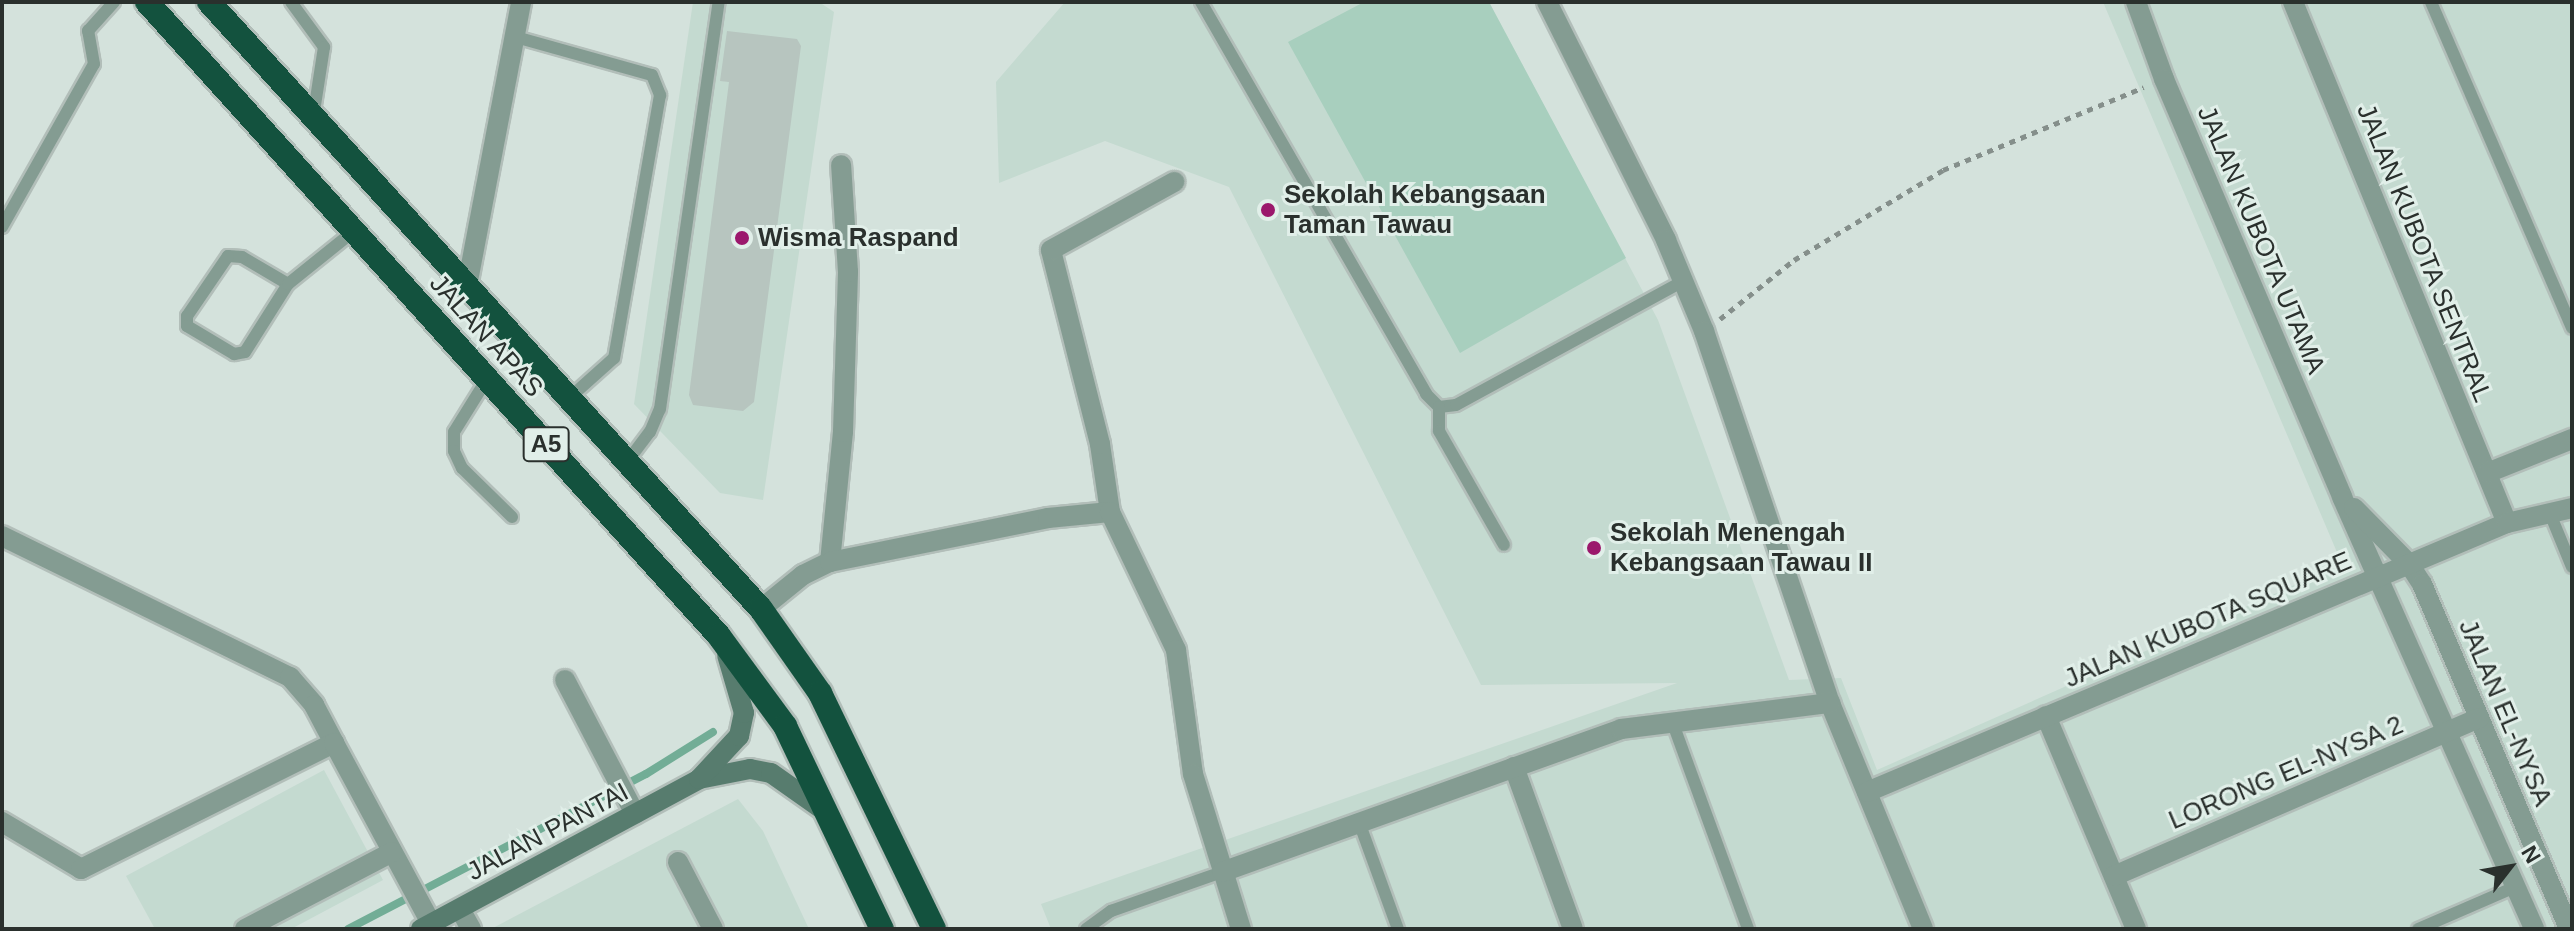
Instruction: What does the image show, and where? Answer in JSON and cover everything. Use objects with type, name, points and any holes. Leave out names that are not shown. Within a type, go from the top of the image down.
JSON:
[{"type":"highway","name":"JALAN APAS","points":[[147,2],[719,636],[785,726],[882,929]]},
{"type":"highway","name":"JALAN APAS","points":[[209,2],[567,400],[761,609],[820,693],[934,929]]},
{"type":"street","points":[[467,286],[512,36],[521,2]]},
{"type":"street","points":[[1547,2],[1683,281],[1704,331],[1830,703],[1923,929]]},
{"type":"street","name":"JALAN KUBOTA UTAMA","points":[[2136,2],[2164,79],[2377,577]]},
{"type":"street","name":"JALAN KUBOTA SENTRAL","points":[[2293,2],[2507,523]]},
{"type":"street","points":[[830,562],[843,432],[847,288],[841,165]]},
{"type":"street","points":[[1174,182],[1051,250],[1100,444],[1110,512],[1176,650],[1193,774],[1241,929]]},
{"type":"street","points":[[2487,473],[2572,439]]},
{"type":"street","name":"JALAN KUBOTA UTAMA","points":[[2342,497],[2409,564]]},
{"type":"street","name":"JALAN KUBOTA SQUARE","points":[[1867,792],[2507,523],[2551,516],[2572,508]]},
{"type":"street","points":[[761,609],[803,575],[830,562],[1048,518],[1110,512]]},
{"type":"street","points":[[2,536],[290,677],[314,705],[403,872],[425,920]]},
{"type":"street","name":"JALAN EL-NYSA","points":[[2409,564],[2569,929]]},
{"type":"street","points":[[2377,577],[2449,731],[2534,929]]},
{"type":"street","points":[[699,779],[739,736],[744,713],[719,636]]},
{"type":"street","points":[[565,680],[631,805]]},
{"type":"street","points":[[1222,872],[1621,729],[1830,703]]},
{"type":"street","points":[[2046,716],[2136,929]]},
{"type":"street","name":"LORONG EL-NYSA 2","points":[[2114,876],[2479,718]]},
{"type":"street","points":[[2,822],[81,869],[334,743]]},
{"type":"street","points":[[1514,767],[1573,929]]},
{"type":"street","points":[[699,779],[750,769],[771,773],[828,814]]},
{"type":"street","name":"JALAN PANTAI","points":[[425,920],[460,909],[631,805],[699,779]]},
{"type":"street","points":[[245,929],[392,852]]},
{"type":"street","points":[[678,862],[713,929]]},
{"type":"street","points":[[460,909],[471,929]]},
{"type":"lane","points":[[2,227],[94,64],[88,31],[114,2]]},
{"type":"lane","points":[[291,2],[324,47],[313,120]]},
{"type":"lane","points":[[627,462],[650,432],[660,409],[719,2]]},
{"type":"lane","points":[[1201,2],[1426,394],[1439,407],[1439,431],[1504,545]]},
{"type":"lane","points":[[2431,2],[2572,328]]},
{"type":"lane","points":[[512,36],[652,75],[660,95],[614,358],[567,400]]},
{"type":"lane","points":[[288,284],[242,257],[228,256],[187,316],[187,326],[234,354],[245,352],[288,284],[354,231]]},
{"type":"lane","points":[[1439,407],[1456,405],[1683,281]]},
{"type":"lane","points":[[487,379],[454,432],[454,451],[462,468],[512,517]]},
{"type":"lane","points":[[2551,516],[2572,567]]},
{"type":"lane","points":[[1672,721],[1748,929]]},
{"type":"lane","points":[[1359,822],[1398,929]]},
{"type":"lane","points":[[1086,929],[1096,919],[1128,905],[1222,872]]},
{"type":"lane","points":[[2418,929],[2515,887]]},
{"type":"path","points":[[1704,331],[1794,260],[1943,170],[2164,79]]},
{"type":"shaded area","points":[[693,2],[819,2],[834,12],[763,500],[720,493],[634,404]]},
{"type":"shaded area","points":[[1065,2],[1489,2],[1658,320],[1789,680],[1841,678],[1877,770],[2342,564],[2103,2],[2572,2],[2572,929],[1051,929],[1041,904],[1677,683],[1481,685],[1229,187],[1105,141],[999,183],[996,82]]},
{"type":"shaded area","points":[[324,770],[383,880],[291,929],[155,929],[126,876]]},
{"type":"shaded area","points":[[738,799],[763,831],[809,929],[491,929]]},
{"type":"green space","points":[[1364,2],[1489,2],[1626,258],[1460,353],[1288,42]]},
{"type":"building","name":"Wisma Raspand","points":[[727,31],[797,39],[801,46],[754,402],[743,411],[693,405],[689,395],[729,82],[720,81]]},
{"type":"waterway","points":[[348,929],[646,774],[713,732]]},
{"type":"place","name":"Sekolah Kebangsaan Taman Tawau","points":[[1268,210]]},
{"type":"place","name":"Wisma Raspand","points":[[742,238]]},
{"type":"place","name":"Sekolah Menengah Kebangsaan Tawau II","points":[[1594,548]]}]
